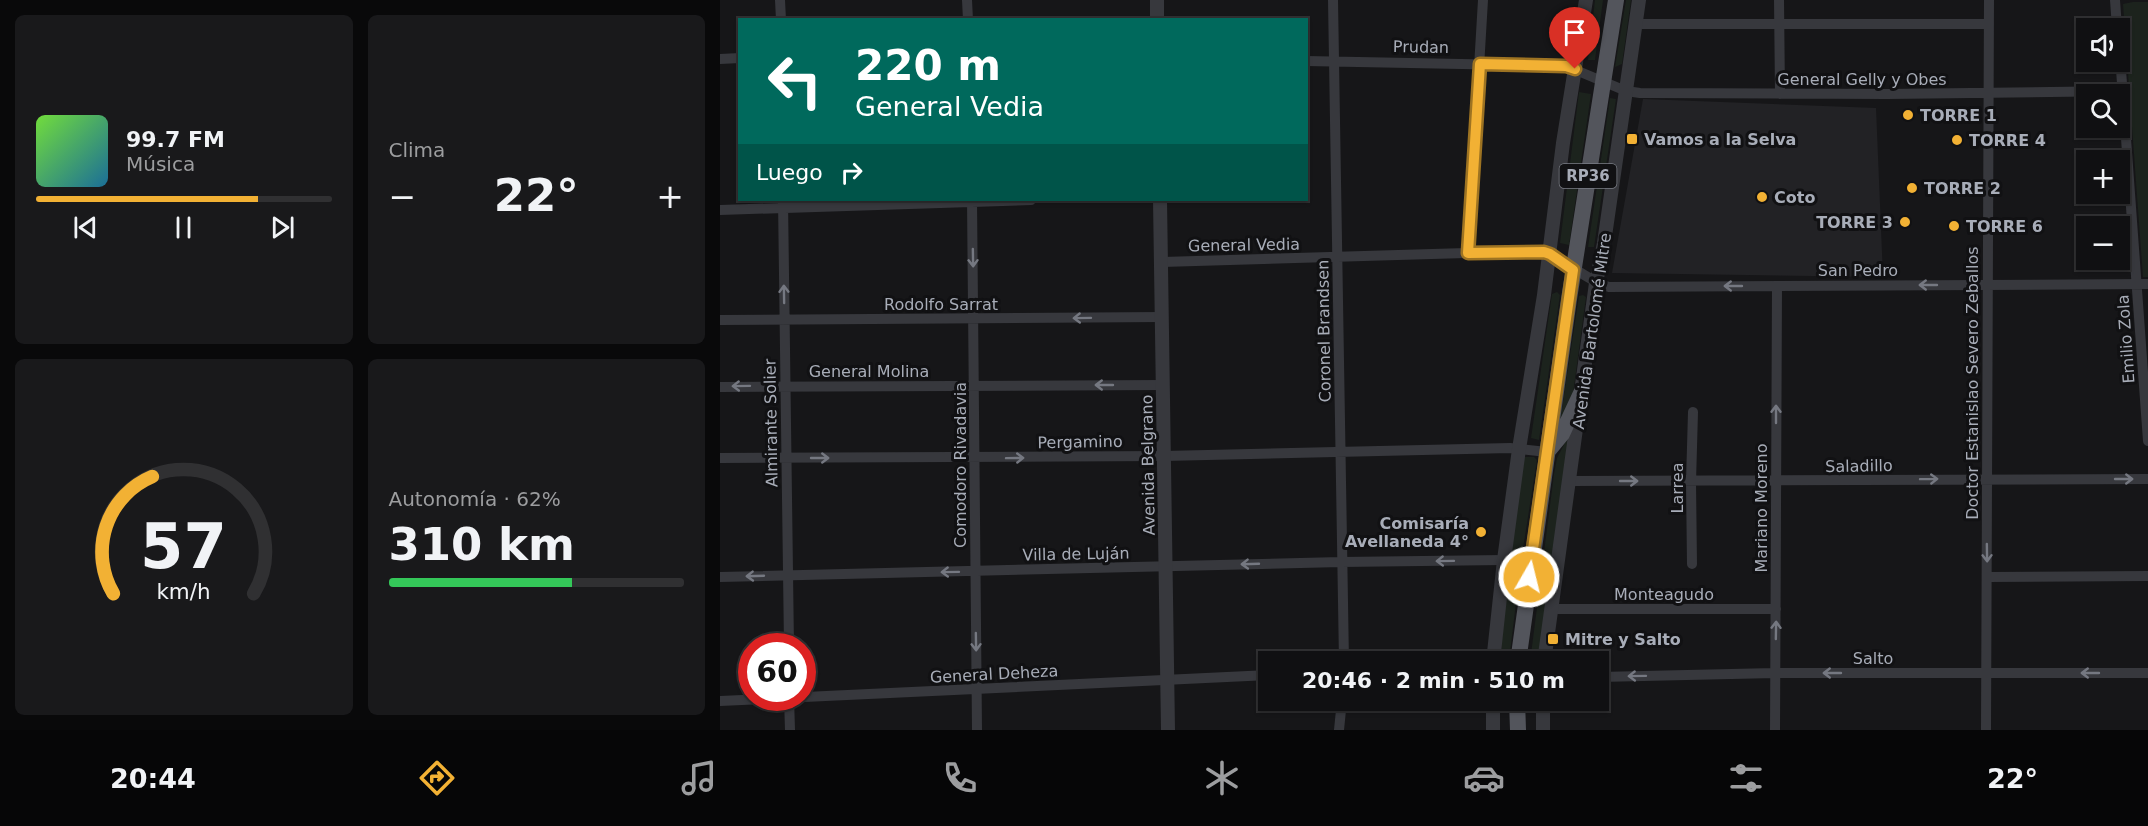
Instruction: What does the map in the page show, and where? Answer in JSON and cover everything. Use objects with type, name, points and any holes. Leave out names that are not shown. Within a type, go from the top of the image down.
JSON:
[{"type":"main road","name":"Avenida Bartolomé Mitre","points":[[1520,651],[1573,270],[1615,3]]},
{"type":"main road","points":[[1547,452],[1562,434],[1582,391]]},
{"type":"main road","points":[[1517,711],[1518,730]]},
{"type":"street","points":[[780,0],[781,18]]},
{"type":"street","points":[[967,0],[968,18]]},
{"type":"street","points":[[1157,0],[1157,18]]},
{"type":"street","name":"Coronel Brandsen","points":[[1333,0],[1344,651]]},
{"type":"street","points":[[1468,253],[1483,0]]},
{"type":"street","points":[[1494,651],[1519,449],[1550,254],[1563,143],[1586,0]]},
{"type":"street","name":"Avenida Bartolomé Mitre","points":[[1546,651],[1596,283],[1604,243],[1639,0]]},
{"type":"street","points":[[1779,0],[1780,94]]},
{"type":"street","name":"Doctor Estanislao Severo Zeballos","points":[[1986,730],[1986,285],[1989,0]]},
{"type":"street","points":[[2115,0],[2116,18]]},
{"type":"street","points":[[1636,24],[1989,24]]},
{"type":"street","points":[[720,59],[738,58]]},
{"type":"street","name":"Prudan","points":[[1308,61],[1566,66],[1604,82]]},
{"type":"street","name":"General Gelly y Obes","points":[[1604,82],[1626,91],[1640,93],[2076,92]]},
{"type":"street","name":"Emilio Zola","points":[[2128,138],[2142,284],[2148,441]]},
{"type":"street","points":[[720,210],[783,203],[972,201]]},
{"type":"street","name":"Comodoro Rivadavia","points":[[972,201],[975,320],[977,730]]},
{"type":"street","name":"Avenida Belgrano","points":[[1160,201],[1168,730]]},
{"type":"street","name":"Almirante Solier","points":[[783,203],[789,633]]},
{"type":"street","name":"General Vedia","points":[[1162,262],[1538,251],[1550,254]]},
{"type":"street","points":[[1550,254],[1573,270]]},
{"type":"street","name":"San Pedro","points":[[1573,270],[1596,283],[1609,287],[2142,284]]},
{"type":"street","name":"Mariano Moreno","points":[[1775,730],[1777,286]]},
{"type":"street","name":"Rodolfo Sarrat","points":[[720,320],[1162,317]]},
{"type":"street","name":"General Molina","points":[[720,387],[1163,385]]},
{"type":"street","name":"Larrea","points":[[1692,564],[1693,412]]},
{"type":"street","name":"Pergamino","points":[[720,458],[1164,456],[1519,449],[1547,452]]},
{"type":"street","name":"Saladillo","points":[[1570,481],[2148,479]]},
{"type":"street","name":"Villa de Luján","points":[[720,577],[1504,560]]},
{"type":"street","points":[[1987,577],[2148,576]]},
{"type":"street","name":"Monteagudo","points":[[1552,609],[1776,609]]},
{"type":"street","name":"Salto","points":[[1609,677],[2148,673]]},
{"type":"street","name":"General Deheza","points":[[816,697],[1258,676]]},
{"type":"street","name":"General Deheza","points":[[720,702],[738,701]]},
{"type":"street","points":[[789,711],[790,730]]},
{"type":"street","points":[[1339,730],[1340,711]]},
{"type":"street","points":[[1493,711],[1493,730]]},
{"type":"street","points":[[1543,711],[1543,730]]},
{"type":"shaded area","points":[[1595,0],[1603,0],[1595,60],[1588,60]]},
{"type":"shaded area","points":[[1626,0],[1631,0],[1622,64],[1615,67]]},
{"type":"shaded area","points":[[2148,2],[2148,277],[2143,277],[2128,72],[2130,72],[2130,18],[2124,18],[2123,4]]},
{"type":"shaded area","points":[[1579,92],[1591,94],[1569,245],[1560,243]]},
{"type":"shaded area","points":[[1610,98],[1616,99],[1594,247],[1588,247]]},
{"type":"shaded area","points":[[1643,99],[1876,108],[1883,277],[1612,273]]},
{"type":"shaded area","points":[[1557,292],[1560,295],[1539,440],[1531,438],[1552,294]]},
{"type":"shaded area","points":[[1579,296],[1586,297],[1571,409],[1558,434]]},
{"type":"shaded area","points":[[1572,429],[1542,651],[1531,651],[1554,474],[1557,458]]},
{"type":"shaded area","points":[[1524,457],[1534,457],[1537,460],[1521,561],[1510,651],[1501,651],[1509,559]]},
{"type":"place","name":"TORRE 1","points":[[1908,115]]},
{"type":"place","name":"Vamos a la Selva","points":[[1632,139]]},
{"type":"place","name":"TORRE 4","points":[[1957,140]]},
{"type":"place","name":"TORRE 2","points":[[1912,188]]},
{"type":"place","name":"Coto","points":[[1762,197]]},
{"type":"place","name":"TORRE 3","points":[[1905,222]]},
{"type":"place","name":"TORRE 6","points":[[1954,226]]},
{"type":"place","name":"Comisaría Avellaneda 4°","points":[[1481,532]]},
{"type":"place","name":"Mitre y Salto","points":[[1553,639]]},
{"type":"route","points":[[1529,577],[1573,270],[1550,254],[1538,251],[1468,253],[1480,64],[1566,66],[1575,69]]}]
